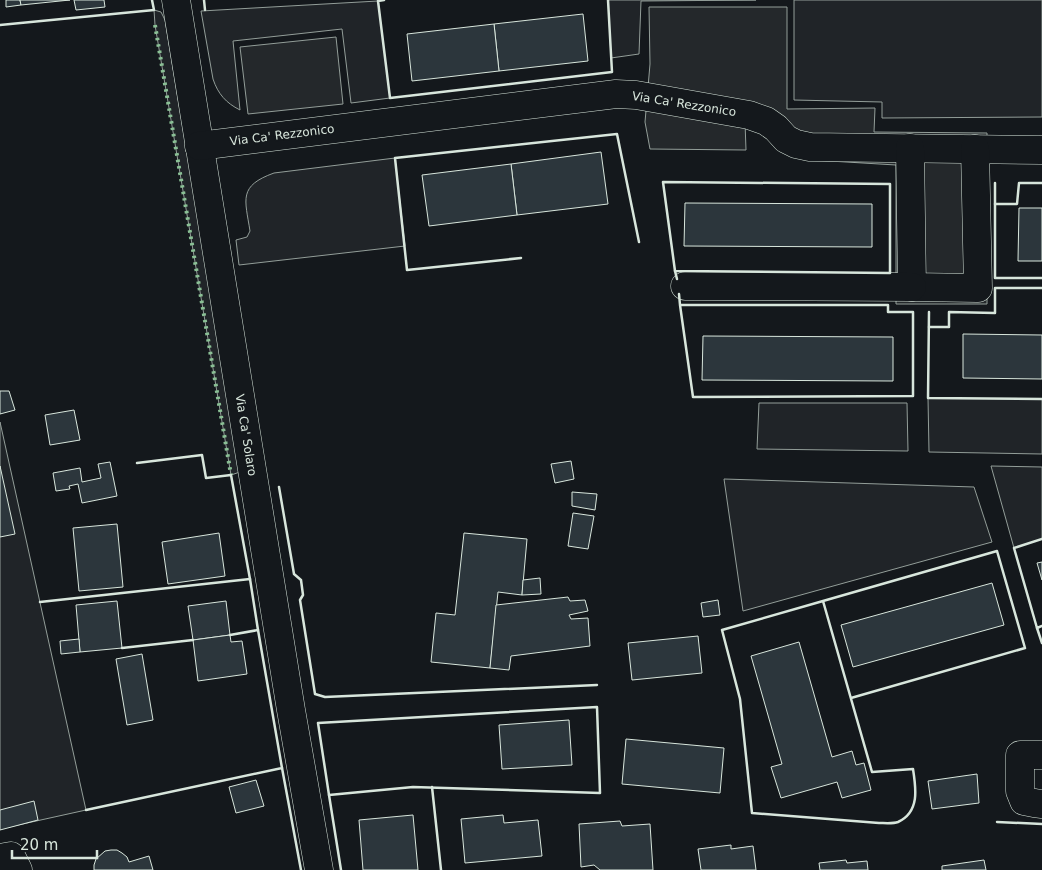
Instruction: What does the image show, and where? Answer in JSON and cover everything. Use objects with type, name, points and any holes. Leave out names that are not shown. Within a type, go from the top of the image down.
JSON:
[{"type":"street","name":"Via Ca' Solaro","points":[[176,0],[291,710],[319,870]]},
{"type":"street","name":"Via Ca' Rezzonico","points":[[199,146],[616,94],[636,95],[748,115],[766,121],[791,142],[810,147],[1042,150]]},
{"type":"street","points":[[910,148],[912,288]]},
{"type":"street","points":[[686,286],[978,288],[975,149]]},
{"type":"street","points":[[1042,755],[1020,755],[1020,791],[1024,801],[1042,804]]},
{"type":"street","points":[[0,858],[11,856],[18,870]]},
{"type":"shaded area","points":[[608,0],[756,0],[641,1],[639,54],[611,58]]},
{"type":"shaded area","points":[[794,0],[1042,0],[1042,117],[882,118],[882,102],[794,100]]},
{"type":"shaded area","points":[[378,1],[390,98],[351,103],[342,29],[233,41],[240,110],[227,101],[217,89],[213,79],[201,11]]},
{"type":"shaded area","points":[[649,7],[787,7],[787,109],[875,108],[874,132],[987,133],[987,304],[896,304],[896,165],[813,160],[745,122],[746,150],[650,149],[645,122],[650,64]]},
{"type":"shaded area","points":[[154,10],[161,12],[165,20],[240,472],[231,475],[155,25]]},
{"type":"shaded area","points":[[336,37],[343,104],[248,114],[240,47]]},
{"type":"shaded area","points":[[395,158],[405,246],[239,265],[236,240],[247,237],[250,231],[246,202],[249,189],[254,183],[274,173]]},
{"type":"shaded area","points":[[928,398],[1042,399],[1042,454],[929,452]]},
{"type":"shaded area","points":[[759,403],[907,403],[908,451],[757,449]]},
{"type":"shaded area","points":[[0,422],[86,810],[0,829]]},
{"type":"shaded area","points":[[991,466],[1042,467],[1042,539],[1014,548]]},
{"type":"shaded area","points":[[724,479],[974,487],[992,542],[743,611]]},
{"type":"building","points":[[6,0],[20,0],[21,5],[6,7]]},
{"type":"building","points":[[20,0],[70,0],[21,5]]},
{"type":"building","points":[[74,0],[104,0],[105,7],[76,10]]},
{"type":"building","points":[[583,14],[588,61],[499,71],[494,24]]},
{"type":"building","points":[[494,24],[499,71],[412,81],[407,34]]},
{"type":"building","points":[[601,152],[608,204],[517,215],[511,164]]},
{"type":"building","points":[[511,164],[517,215],[429,226],[422,175]]},
{"type":"building","points":[[685,203],[872,204],[872,247],[684,246]]},
{"type":"building","points":[[1019,208],[1042,208],[1042,261],[1018,261]]},
{"type":"building","points":[[963,334],[1042,335],[1042,379],[963,378]]},
{"type":"building","points":[[703,336],[893,337],[893,381],[702,380]]},
{"type":"building","points":[[0,391],[9,391],[15,410],[0,414]]},
{"type":"building","points":[[74,410],[80,440],[50,445],[45,415]]},
{"type":"building","points":[[571,461],[574,479],[555,483],[551,464]]},
{"type":"building","points":[[110,462],[117,496],[82,503],[78,484],[69,486],[70,489],[56,491],[53,473],[80,468],[82,482],[101,478],[98,464]]},
{"type":"building","points":[[0,466],[15,534],[0,537]]},
{"type":"building","points":[[572,492],[597,494],[595,510],[572,506]]},
{"type":"building","points":[[573,513],[594,516],[588,549],[568,546]]},
{"type":"building","points":[[117,524],[123,587],[79,591],[73,528]]},
{"type":"building","points":[[219,533],[225,576],[168,584],[162,542]]},
{"type":"building","points":[[464,533],[527,539],[522,595],[498,592],[490,668],[431,662],[436,613],[455,615]]},
{"type":"building","points":[[1042,562],[1042,580],[1037,563]]},
{"type":"building","points":[[540,578],[541,594],[522,595],[523,580]]},
{"type":"building","points":[[992,583],[1004,625],[853,667],[841,625]]},
{"type":"building","points":[[568,597],[570,601],[585,600],[588,611],[569,615],[571,619],[588,618],[590,646],[511,656],[509,670],[490,668],[496,605]]},
{"type":"building","points":[[718,600],[720,615],[703,617],[701,603]]},
{"type":"building","points":[[117,601],[122,648],[80,652],[76,605]]},
{"type":"building","points":[[226,601],[230,635],[193,640],[188,606]]},
{"type":"building","points":[[230,635],[231,642],[242,641],[247,674],[198,681],[193,640]]},
{"type":"building","points":[[698,636],[702,673],[632,680],[628,643]]},
{"type":"building","points":[[79,639],[80,652],[61,654],[60,641]]},
{"type":"building","points":[[799,642],[832,757],[852,751],[856,765],[864,763],[871,790],[842,798],[837,782],[781,798],[771,767],[782,764],[751,656]]},
{"type":"building","points":[[142,654],[153,720],[127,725],[116,659]]},
{"type":"building","points":[[569,720],[572,765],[502,769],[499,725]]},
{"type":"building","points":[[626,739],[724,748],[720,793],[622,784]]},
{"type":"building","points":[[977,774],[979,803],[932,809],[928,781]]},
{"type":"building","points":[[256,780],[264,806],[236,813],[229,787]]},
{"type":"building","points":[[34,801],[38,820],[0,830],[0,810]]},
{"type":"building","points":[[413,815],[418,870],[363,870],[359,820]]},
{"type":"building","points":[[503,815],[504,823],[538,820],[542,856],[465,863],[461,819]]},
{"type":"building","points":[[620,821],[622,826],[650,824],[653,870],[600,870],[594,865],[581,867],[579,824]]},
{"type":"building","points":[[731,845],[731,849],[753,846],[756,870],[701,870],[698,849]]},
{"type":"building","points":[[117,850],[122,853],[129,862],[149,856],[153,870],[94,870],[96,859],[105,851]]},
{"type":"building","points":[[846,860],[847,863],[867,861],[868,870],[820,870],[819,863]]},
{"type":"building","points":[[984,860],[986,870],[942,870],[942,866]]},
{"type":"hedge","points":[[155,25],[231,475]]},
{"type":"wall","points":[[0,25],[154,10],[152,0]]},
{"type":"wall","points":[[204,0],[205,10]]},
{"type":"wall","points":[[384,0],[378,1],[390,98],[612,72],[608,0]]},
{"type":"wall","points":[[521,258],[407,270],[395,158],[617,134],[639,242]]},
{"type":"wall","points":[[663,182],[890,184],[890,273],[675,271],[663,182]]},
{"type":"wall","points":[[995,183],[995,278],[1042,278]]},
{"type":"wall","points":[[995,204],[1017,204],[1019,183],[1042,183]]},
{"type":"wall","points":[[675,271],[677,279]]},
{"type":"wall","points":[[929,327],[949,327],[949,312],[995,313],[995,288],[1042,288]]},
{"type":"wall","points":[[679,294],[680,305],[693,397],[913,396],[913,312],[888,312],[888,305],[680,305]]},
{"type":"wall","points":[[929,312],[928,398],[1042,399]]},
{"type":"wall","points":[[137,463],[202,455],[206,478],[231,475],[250,579]]},
{"type":"wall","points":[[279,487],[294,574],[301,580],[303,595],[300,600],[315,694],[325,697],[597,685]]},
{"type":"wall","points":[[1042,539],[1014,548],[1037,628],[1042,626]]},
{"type":"wall","points":[[823,601],[722,630],[740,699],[752,813],[891,823],[905,818],[913,806],[915,799],[913,769],[872,772],[823,601],[997,551],[1025,648],[851,698]]},
{"type":"wall","points":[[40,602],[250,579],[258,630]]},
{"type":"wall","points":[[1037,628],[1042,643]]},
{"type":"wall","points":[[86,810],[282,768],[258,630],[230,635]]},
{"type":"wall","points":[[122,648],[193,640]]},
{"type":"wall","points":[[597,707],[600,793],[413,787],[329,795],[318,723],[597,707]]},
{"type":"wall","points":[[282,768],[301,870]]},
{"type":"wall","points":[[432,787],[441,870]]},
{"type":"wall","points":[[329,795],[341,870]]},
{"type":"wall","points":[[997,822],[1042,824]]}]
